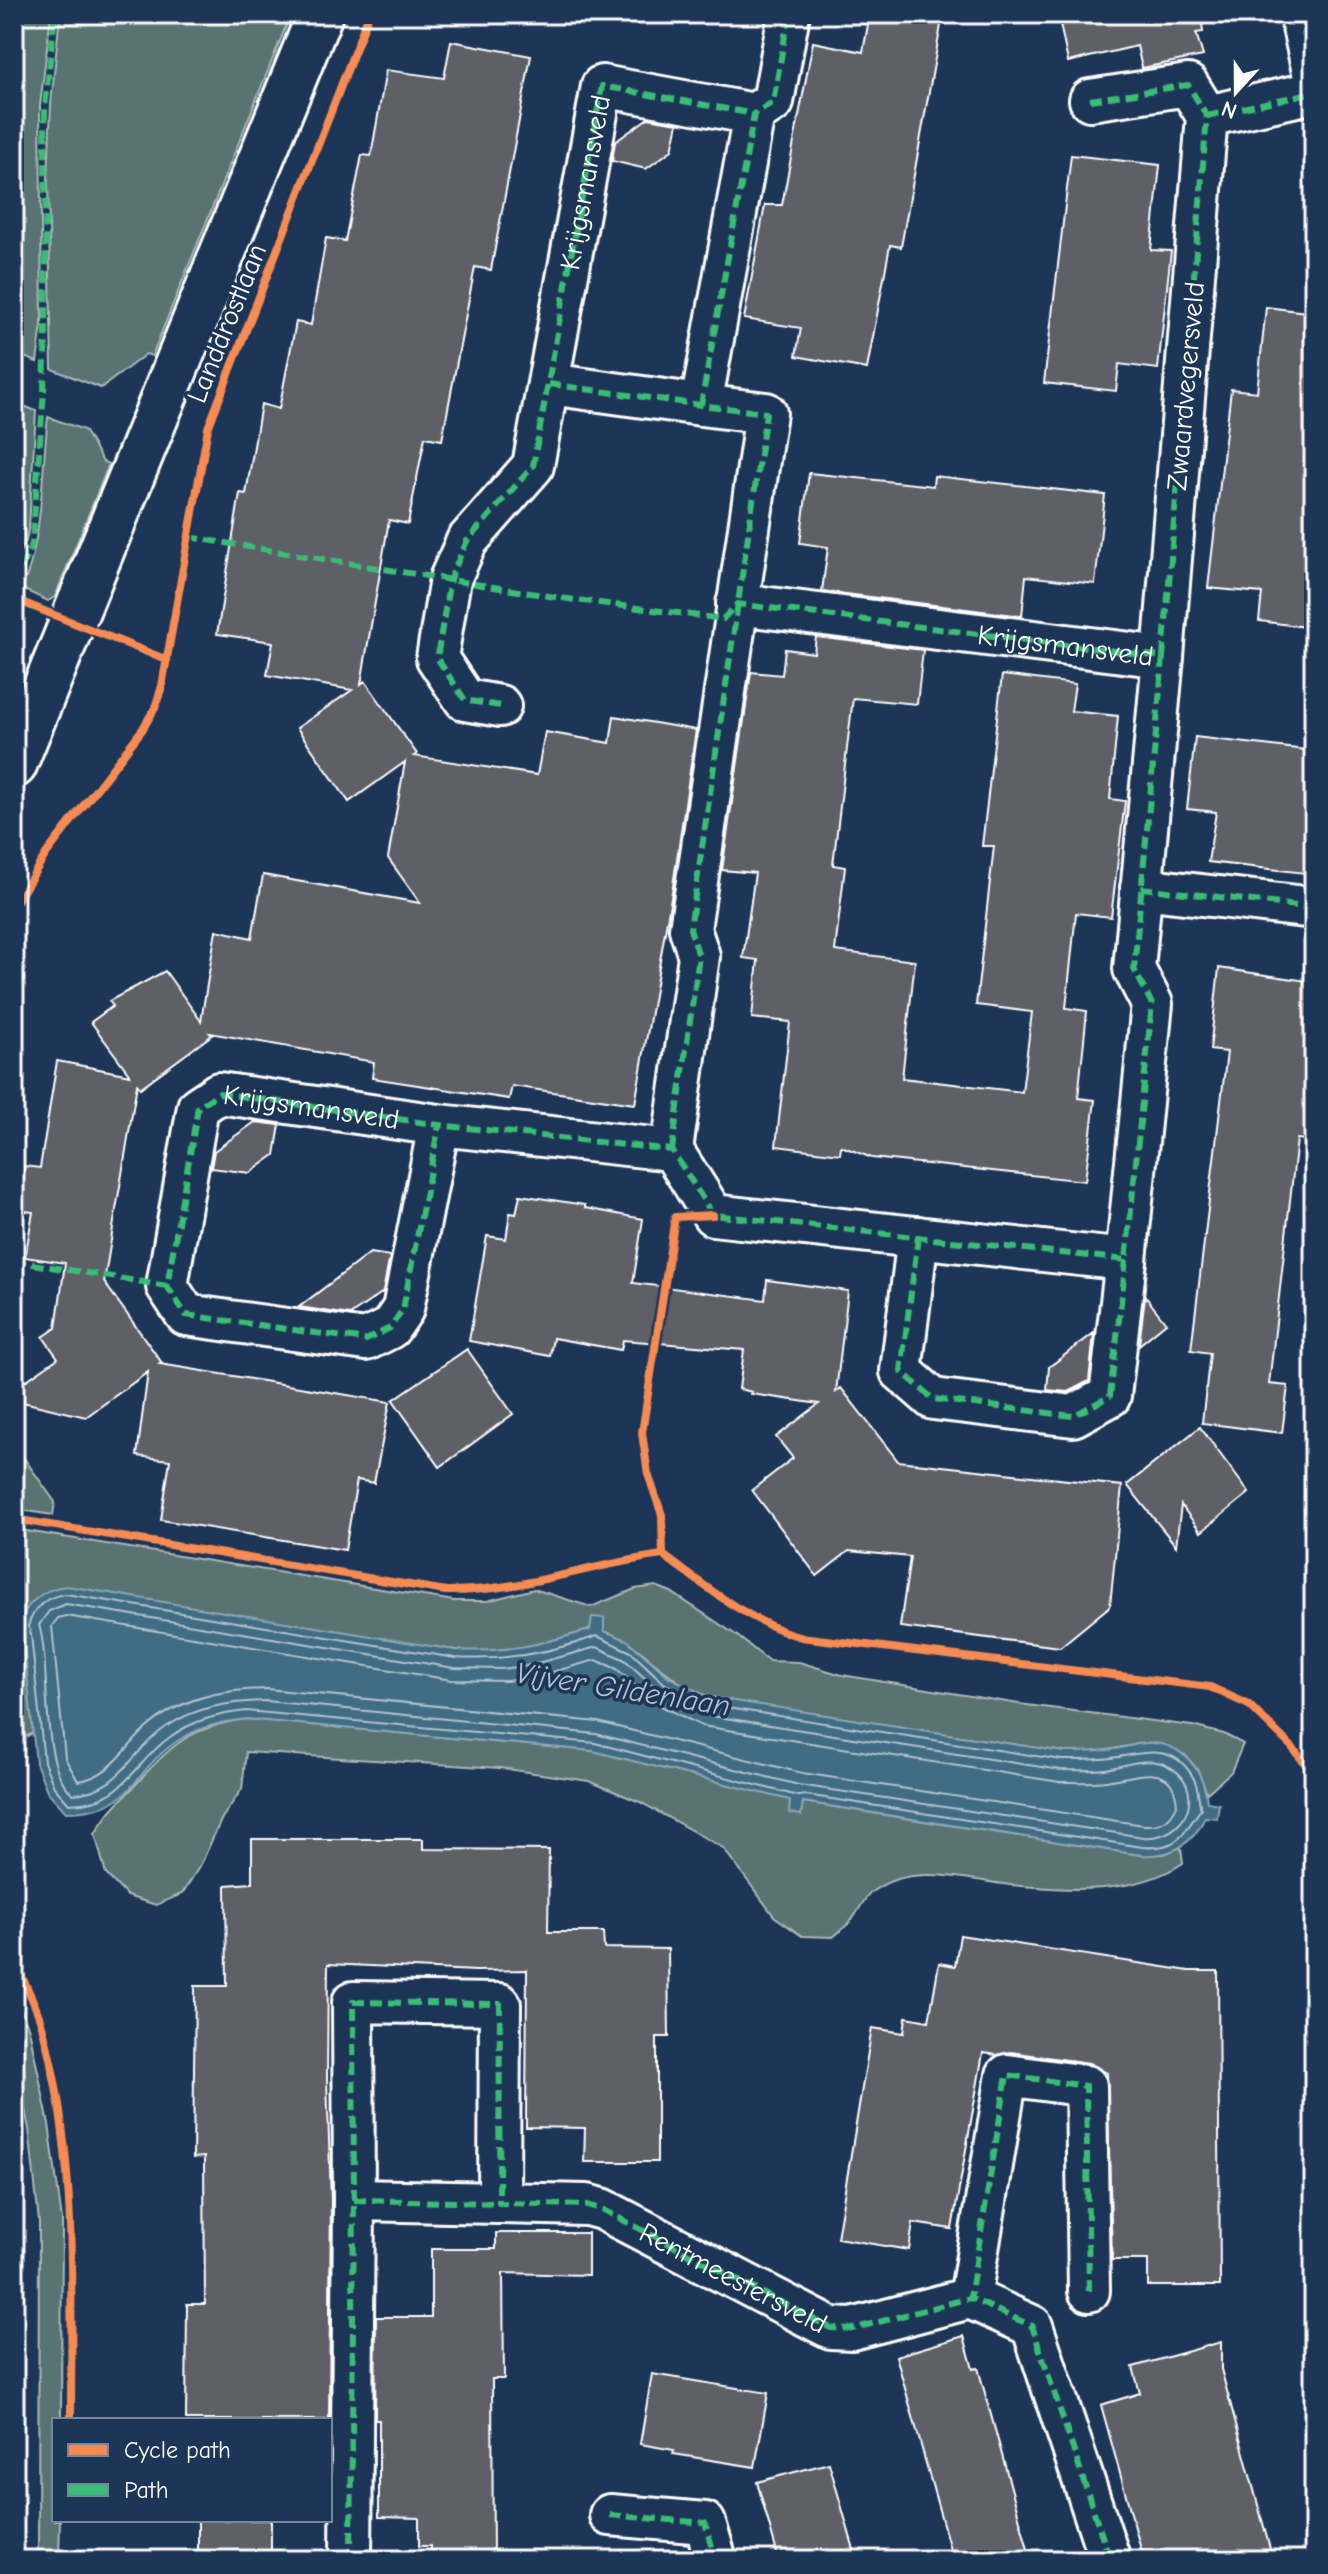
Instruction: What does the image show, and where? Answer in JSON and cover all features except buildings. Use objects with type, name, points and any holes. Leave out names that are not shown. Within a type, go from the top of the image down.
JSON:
[{"type":"street","name":"Landdrostlaan","points":[[14,765],[320,14]]},
{"type":"street","points":[[701,405],[754,114],[773,102],[789,14]]},
{"type":"street","points":[[1300,14],[1314,76]]},
{"type":"street","points":[[1090,100],[1188,85],[1207,116],[1314,92]]},
{"type":"street","name":"Krijgsmansveld","points":[[500,706],[465,700],[437,658],[450,579],[467,541],[533,466],[602,86],[754,114]]},
{"type":"street","name":"Zwaardvegersveld","points":[[1163,657],[1207,116]]},
{"type":"street","points":[[549,384],[766,413],[690,929],[699,956],[672,1150],[713,1215],[1126,1260]]},
{"type":"street","name":"Krijgsmansveld","points":[[737,604],[1163,657],[1134,969],[1152,1004],[1110,1396],[1073,1416],[933,1399],[901,1371],[918,1237]]},
{"type":"street","points":[[1141,888],[1314,908]]},
{"type":"street","name":"Krijgsmansveld","points":[[439,1125],[403,1309],[390,1328],[366,1340],[186,1315],[167,1286],[198,1107],[219,1093],[439,1125],[672,1150]]},
{"type":"street","points":[[351,2560],[353,2002],[500,2004],[499,2203]]},
{"type":"street","points":[[1089,2291],[1086,2086],[1007,2075],[970,2298],[1032,2326],[1110,2560]]},
{"type":"street","name":"Rentmeestersveld","points":[[354,2200],[587,2205],[602,2209],[831,2328],[852,2329],[970,2298]]},
{"type":"street","points":[[610,2515],[705,2523],[716,2560]]},
{"type":"green space","points":[[14,14],[51,14],[40,106],[42,325],[37,362],[14,353]]},
{"type":"green space","points":[[60,14],[291,14],[152,356],[146,354],[101,388],[52,369],[48,179],[51,104]]},
{"type":"green space","points":[[14,402],[36,411],[29,526],[26,541],[14,563]]},
{"type":"green space","points":[[48,417],[84,430],[103,462],[109,464],[55,597],[48,601],[22,589],[38,526]]},
{"type":"green space","points":[[14,1444],[55,1502],[53,1515],[14,1509]]},
{"type":"green space","points":[[14,1529],[454,1601],[487,1601],[534,1589],[591,1607],[635,1589],[656,1586],[671,1592],[736,1635],[769,1661],[799,1662],[842,1675],[1019,1704],[1192,1726],[1224,1734],[1243,1744],[1231,1772],[1207,1793],[1197,1769],[1185,1755],[1143,1743],[1098,1752],[1064,1752],[719,1699],[686,1686],[634,1646],[603,1631],[604,1618],[590,1630],[524,1648],[478,1652],[28,1607],[19,1622],[20,1633],[23,1633],[33,1733],[14,1743]]},
{"type":"green space","points":[[246,1719],[593,1751],[791,1800],[801,1815],[803,1802],[1141,1855],[1164,1854],[1181,1847],[1183,1863],[1143,1881],[1100,1888],[1032,1887],[940,1875],[905,1877],[873,1891],[851,1921],[833,1937],[802,1936],[774,1916],[723,1848],[640,1802],[589,1781],[500,1768],[246,1752],[242,1789],[222,1818],[201,1864],[182,1894],[156,1905],[127,1896],[106,1874],[95,1834],[100,1825],[162,1756],[185,1738],[228,1722]]},
{"type":"green space","points":[[14,1993],[29,2029],[49,2124],[62,2220],[61,2418],[52,2418],[52,2522],[60,2522],[59,2560],[38,2560],[39,2222],[29,2129],[14,2056]]},
{"type":"water","name":"Vijver Gildenlaan","points":[[67,1586],[455,1650],[508,1649],[539,1643],[590,1630],[592,1617],[604,1618],[604,1631],[627,1640],[669,1677],[709,1697],[1064,1752],[1102,1751],[1146,1743],[1170,1747],[1180,1752],[1196,1769],[1207,1802],[1219,1804],[1217,1818],[1205,1817],[1187,1842],[1171,1851],[1141,1855],[803,1802],[801,1815],[789,1813],[790,1800],[593,1751],[246,1719],[193,1732],[161,1754],[119,1798],[89,1810],[66,1812],[47,1791],[36,1763],[20,1624],[27,1608],[40,1595]]},
{"type":"marked path","points":[[14,585],[32,544],[44,391],[45,107],[55,14]]},
{"type":"marked path","points":[[672,1150],[699,956],[690,929],[766,413],[701,405],[754,114],[773,102],[789,14]]},
{"type":"marked path","points":[[1300,14],[1314,76]]},
{"type":"marked path","points":[[1090,100],[1188,85],[1207,116],[1163,657]]},
{"type":"marked path","points":[[500,706],[465,700],[437,658],[450,579],[467,541],[533,466],[602,86],[754,114]]},
{"type":"marked path","points":[[1207,116],[1314,92]]},
{"type":"marked path","points":[[549,384],[701,405]]},
{"type":"marked path","points":[[189,537],[561,598],[723,619],[737,604],[1163,657],[1134,969],[1152,1004],[1126,1260],[713,1215],[672,1150],[439,1125],[219,1093],[198,1107],[167,1286],[186,1315],[366,1340],[390,1328],[403,1309],[439,1125]]},
{"type":"marked path","points":[[1141,888],[1314,908]]},
{"type":"marked path","points":[[918,1237],[901,1371],[933,1399],[1073,1416],[1110,1396],[1126,1260]]},
{"type":"marked path","points":[[14,1261],[167,1286]]},
{"type":"marked path","points":[[351,2560],[353,2002],[500,2004],[499,2203],[587,2205],[602,2209],[831,2328],[852,2329],[970,2298]]},
{"type":"marked path","points":[[1089,2291],[1086,2086],[1007,2075],[970,2298],[1032,2326],[1110,2560]]},
{"type":"marked path","points":[[354,2200],[499,2203]]},
{"type":"marked path","points":[[610,2515],[705,2523],[716,2560]]},
{"type":"cycle path","points":[[14,906],[46,854],[142,730],[155,708],[162,686],[208,428],[369,14]]},
{"type":"cycle path","points":[[14,599],[167,660]]},
{"type":"cycle path","points":[[663,1555],[662,1515],[648,1474],[642,1433],[675,1217],[713,1215]]},
{"type":"cycle path","points":[[14,1519],[446,1591],[501,1587],[663,1555],[746,1613],[801,1637],[1210,1687],[1249,1705],[1292,1747],[1314,1775]]},
{"type":"cycle path","points":[[14,1959],[42,2026],[62,2123],[70,2222],[71,2418]]}]
